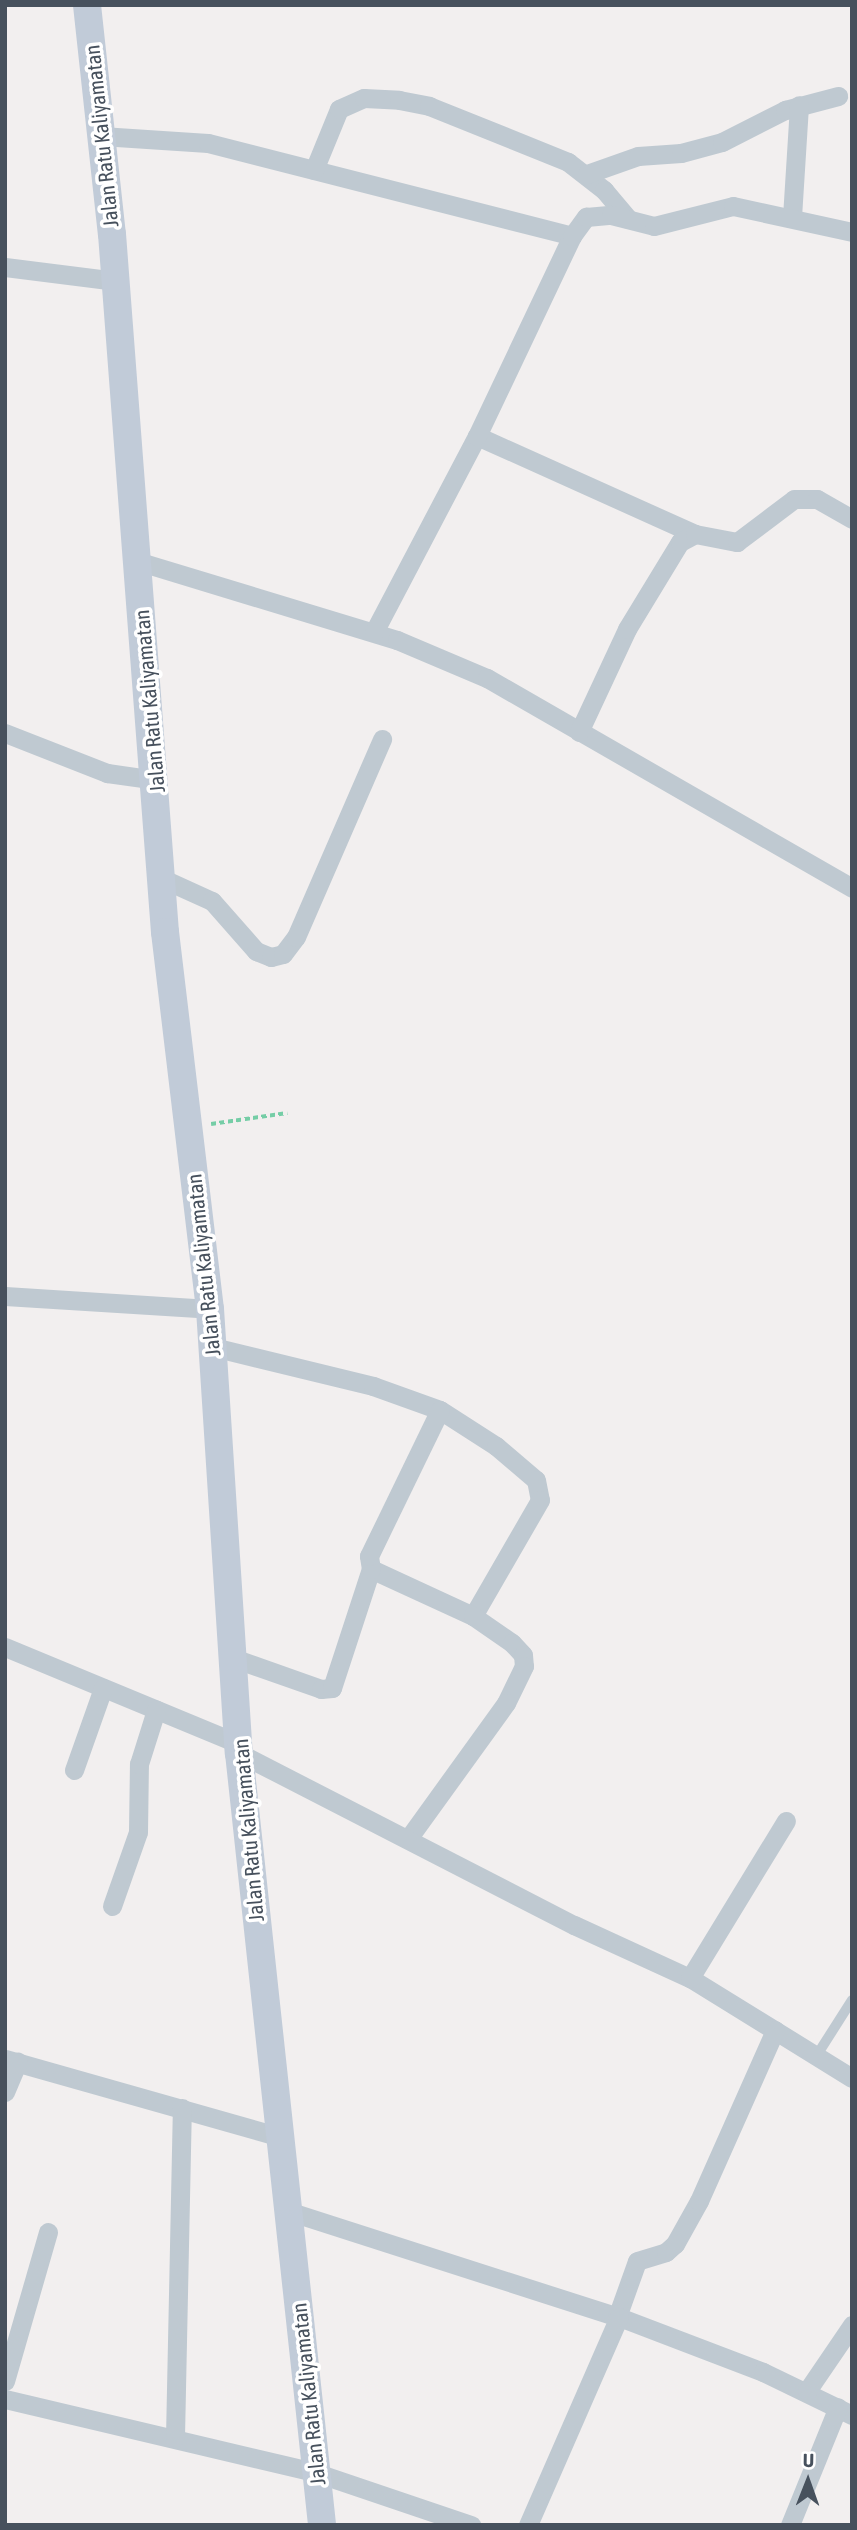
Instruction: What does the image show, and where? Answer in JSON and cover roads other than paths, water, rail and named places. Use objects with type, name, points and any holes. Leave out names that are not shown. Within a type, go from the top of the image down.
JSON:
[{"type":"main road","name":"Jalan Ratu Kaliyamatan","points":[[87,5],[116,281],[156,780],[161,878],[211,1310],[236,1659],[239,1748],[278,2136],[322,2525]]},
{"type":"street","points":[[587,174],[638,156],[681,153],[722,142],[799,105],[838,96]]},
{"type":"street","points":[[314,170],[339,109],[364,98],[429,106],[568,162],[587,174],[628,219]]},
{"type":"street","points":[[792,217],[799,105]]},
{"type":"street","points":[[101,136],[198,141],[572,236]]},
{"type":"street","points":[[374,632],[477,436],[572,236],[586,217],[598,214],[664,225],[733,206],[852,232]]},
{"type":"street","points":[[5,267],[116,281]]},
{"type":"street","points":[[477,436],[695,534],[737,542],[794,499],[817,499],[852,519]]},
{"type":"street","points":[[579,732],[643,600],[680,542],[695,534]]},
{"type":"street","points":[[137,561],[374,632],[487,678],[852,888]]},
{"type":"street","points":[[5,733],[107,772],[156,780]]},
{"type":"street","points":[[161,878],[212,901],[257,951],[271,957],[283,954],[318,888],[382,739]]},
{"type":"street","points":[[5,1296],[211,1310]]},
{"type":"street","points":[[213,1348],[373,1386],[440,1410],[496,1446],[536,1480],[542,1491],[472,1615]]},
{"type":"street","points":[[236,1659],[321,1689],[332,1688],[370,1569],[371,1549],[440,1410]]},
{"type":"street","points":[[370,1569],[472,1615],[523,1655],[522,1676],[408,1839]]},
{"type":"street","points":[[5,1647],[239,1748],[574,1925],[690,1978],[852,2078]]},
{"type":"street","points":[[74,1770],[103,1688]]},
{"type":"street","points":[[112,1906],[138,1832],[139,1764],[156,1710]]},
{"type":"street","points":[[690,1978],[786,1821]]},
{"type":"street","points":[[528,2525],[618,2317],[637,2261],[666,2252],[675,2244],[699,2201],[775,2030]]},
{"type":"street","points":[[5,2092],[12,2061],[278,2136]]},
{"type":"street","points":[[175,2437],[182,2109]]},
{"type":"street","points":[[288,2211],[618,2317],[807,2391],[845,2411],[790,2525]]},
{"type":"street","points":[[5,2381],[48,2232]]},
{"type":"street","points":[[807,2391],[852,2325]]},
{"type":"street","points":[[5,2399],[175,2437],[317,2473],[471,2525]]},
{"type":"lane","points":[[817,2055],[852,2000]]}]
